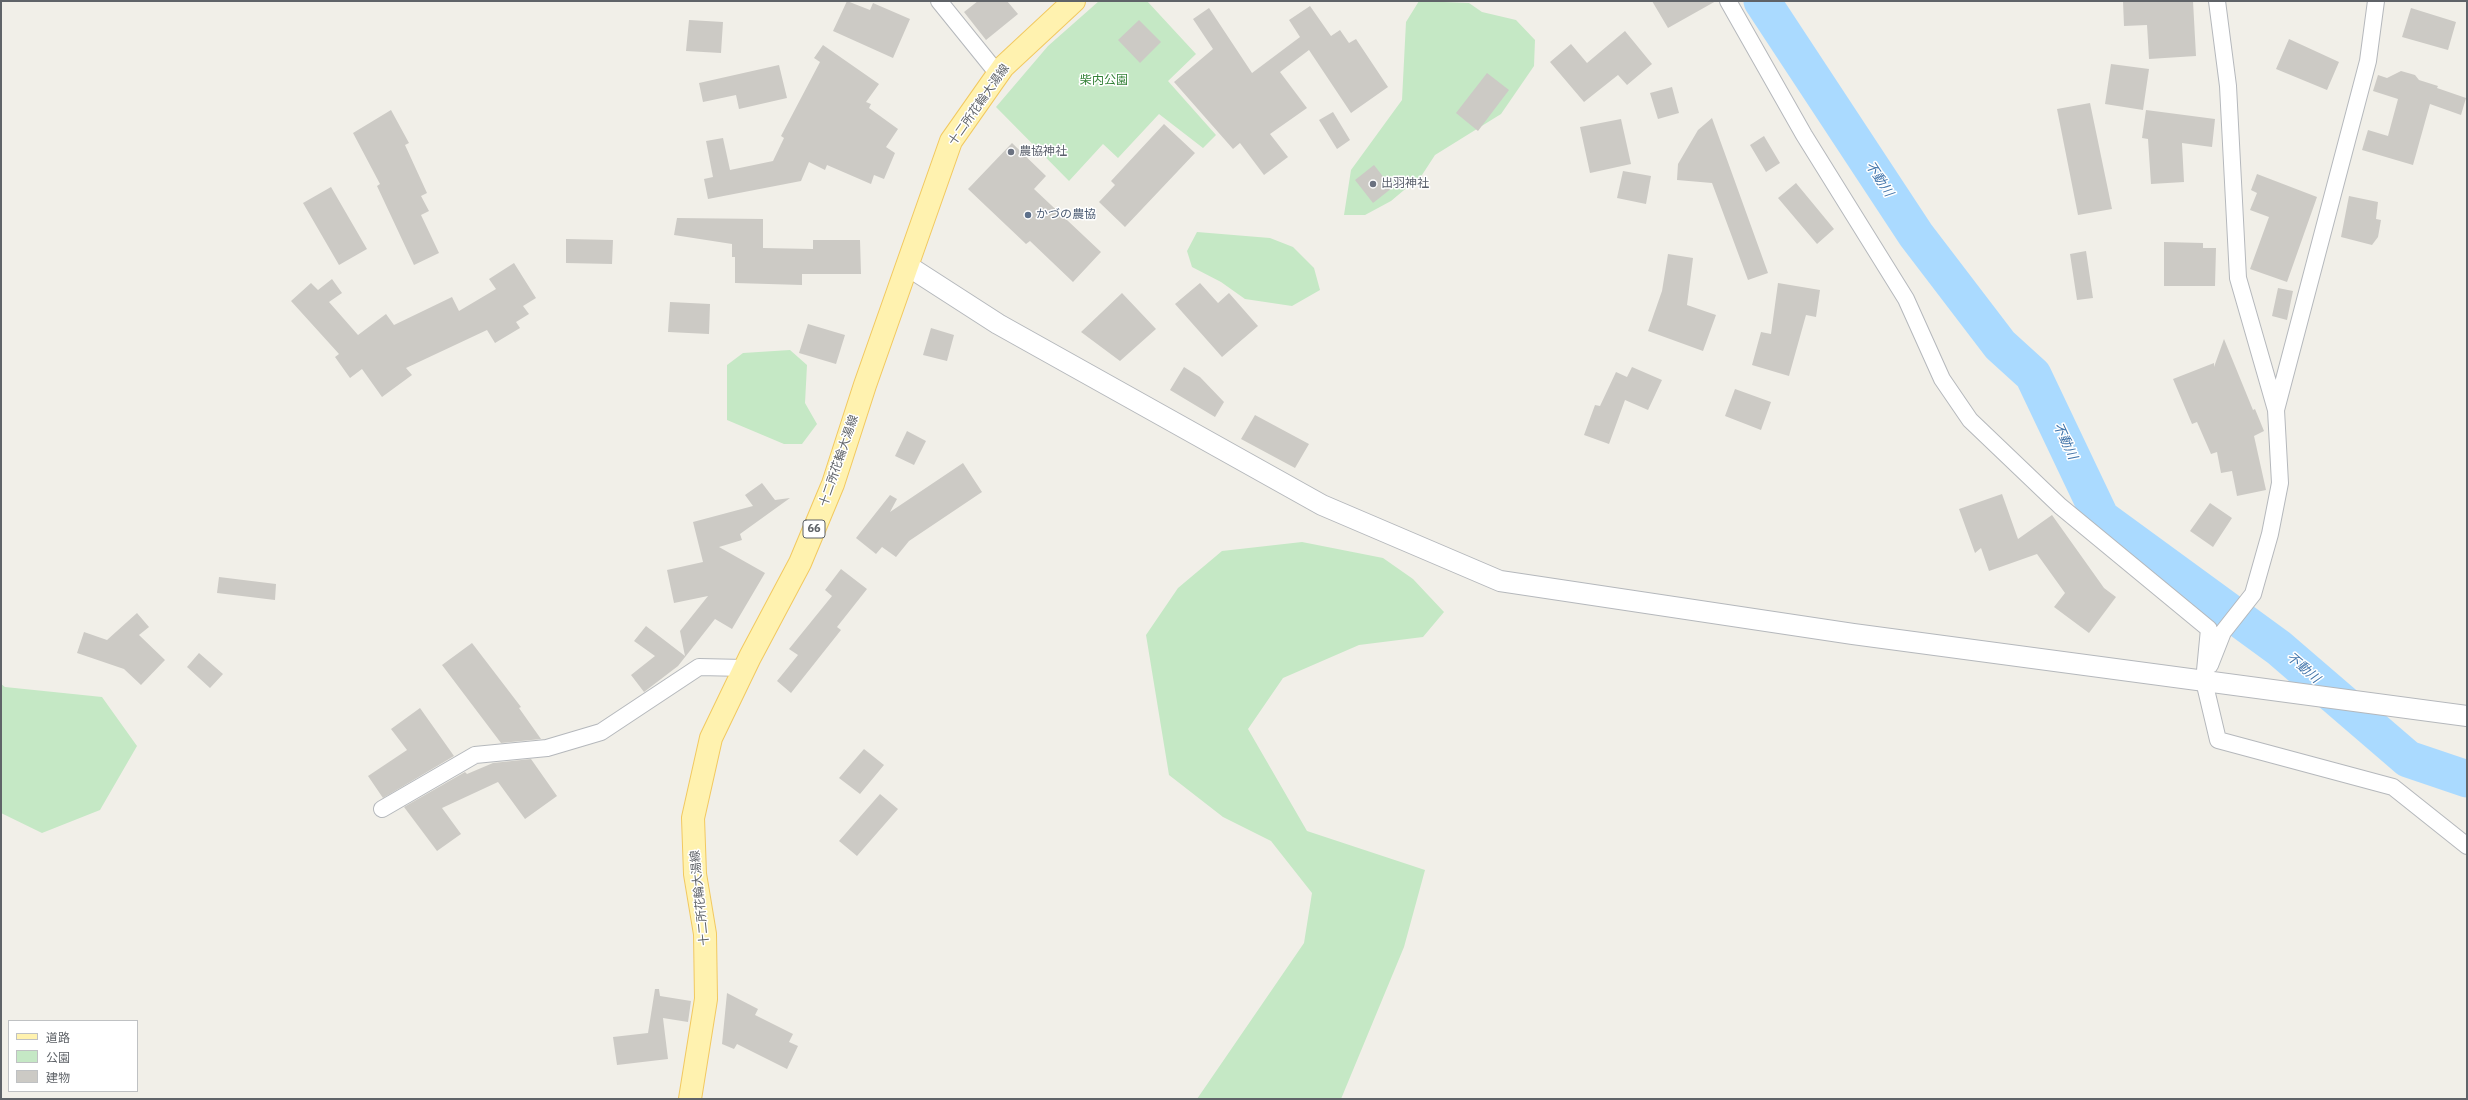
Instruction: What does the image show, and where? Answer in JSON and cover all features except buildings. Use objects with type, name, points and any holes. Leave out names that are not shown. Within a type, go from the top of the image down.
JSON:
[{"type":"main road","name":"十二所花輪大湯線","points":[[690,1099],[706,999],[706,934],[695,874],[693,818],[711,738],[744,668],[800,563],[833,484],[865,385],[951,142],[998,74],[1074,1]]},
{"type":"street","points":[[939,1],[998,74]]},
{"type":"street","points":[[1728,1],[1804,135],[1906,299],[1942,380],[1970,420],[2060,506],[2209,629],[2204,681],[2218,740],[2393,787],[2467,846]]},
{"type":"street","points":[[2204,681],[2223,632],[2252,595],[2270,534],[2280,483],[2276,410],[2238,278],[2228,86],[2217,1]]},
{"type":"street","points":[[2276,410],[2368,61],[2376,1]]},
{"type":"street","points":[[908,266],[998,324],[1322,505],[1500,581],[1853,634],[2467,716]]},
{"type":"street","points":[[382,809],[475,756],[547,748],[601,732],[699,667],[744,668]]},
{"type":"green space","name":"柴内公園","points":[[1099,1],[1147,1],[1196,54],[1168,81],[1216,135],[1203,148],[1159,114],[1118,158],[1103,144],[1069,181],[996,107],[1048,46]]},
{"type":"green space","points":[[1419,1],[1469,3],[1482,12],[1516,20],[1535,40],[1534,66],[1501,114],[1435,155],[1422,175],[1391,201],[1365,215],[1344,215],[1351,170],[1402,100],[1406,22]]},
{"type":"green space","points":[[1197,232],[1270,238],[1293,247],[1314,268],[1320,290],[1292,306],[1245,299],[1221,282],[1192,267],[1187,251]]},
{"type":"green space","points":[[790,350],[807,365],[805,403],[817,424],[802,444],[784,444],[727,420],[727,365],[743,353]]},
{"type":"green space","points":[[1302,542],[1383,558],[1413,579],[1444,612],[1423,637],[1359,645],[1283,678],[1248,729],[1307,831],[1425,870],[1404,947],[1341,1099],[1197,1099],[1304,943],[1312,893],[1271,841],[1223,817],[1169,775],[1146,635],[1178,588],[1222,551]]},
{"type":"green space","points":[[1,684],[5,687],[102,697],[137,746],[100,810],[42,833],[1,813]]},
{"type":"waterway","name":"不動川","points":[[1762,1],[1916,235],[2000,345],[2033,375],[2101,518],[2279,648],[2408,759],[2467,779]]},
{"type":"place","name":"農協神社","points":[[1011,152]]},
{"type":"place","name":"出羽神社","points":[[1373,184]]},
{"type":"place","name":"かづの農協","points":[[1028,215]]}]
